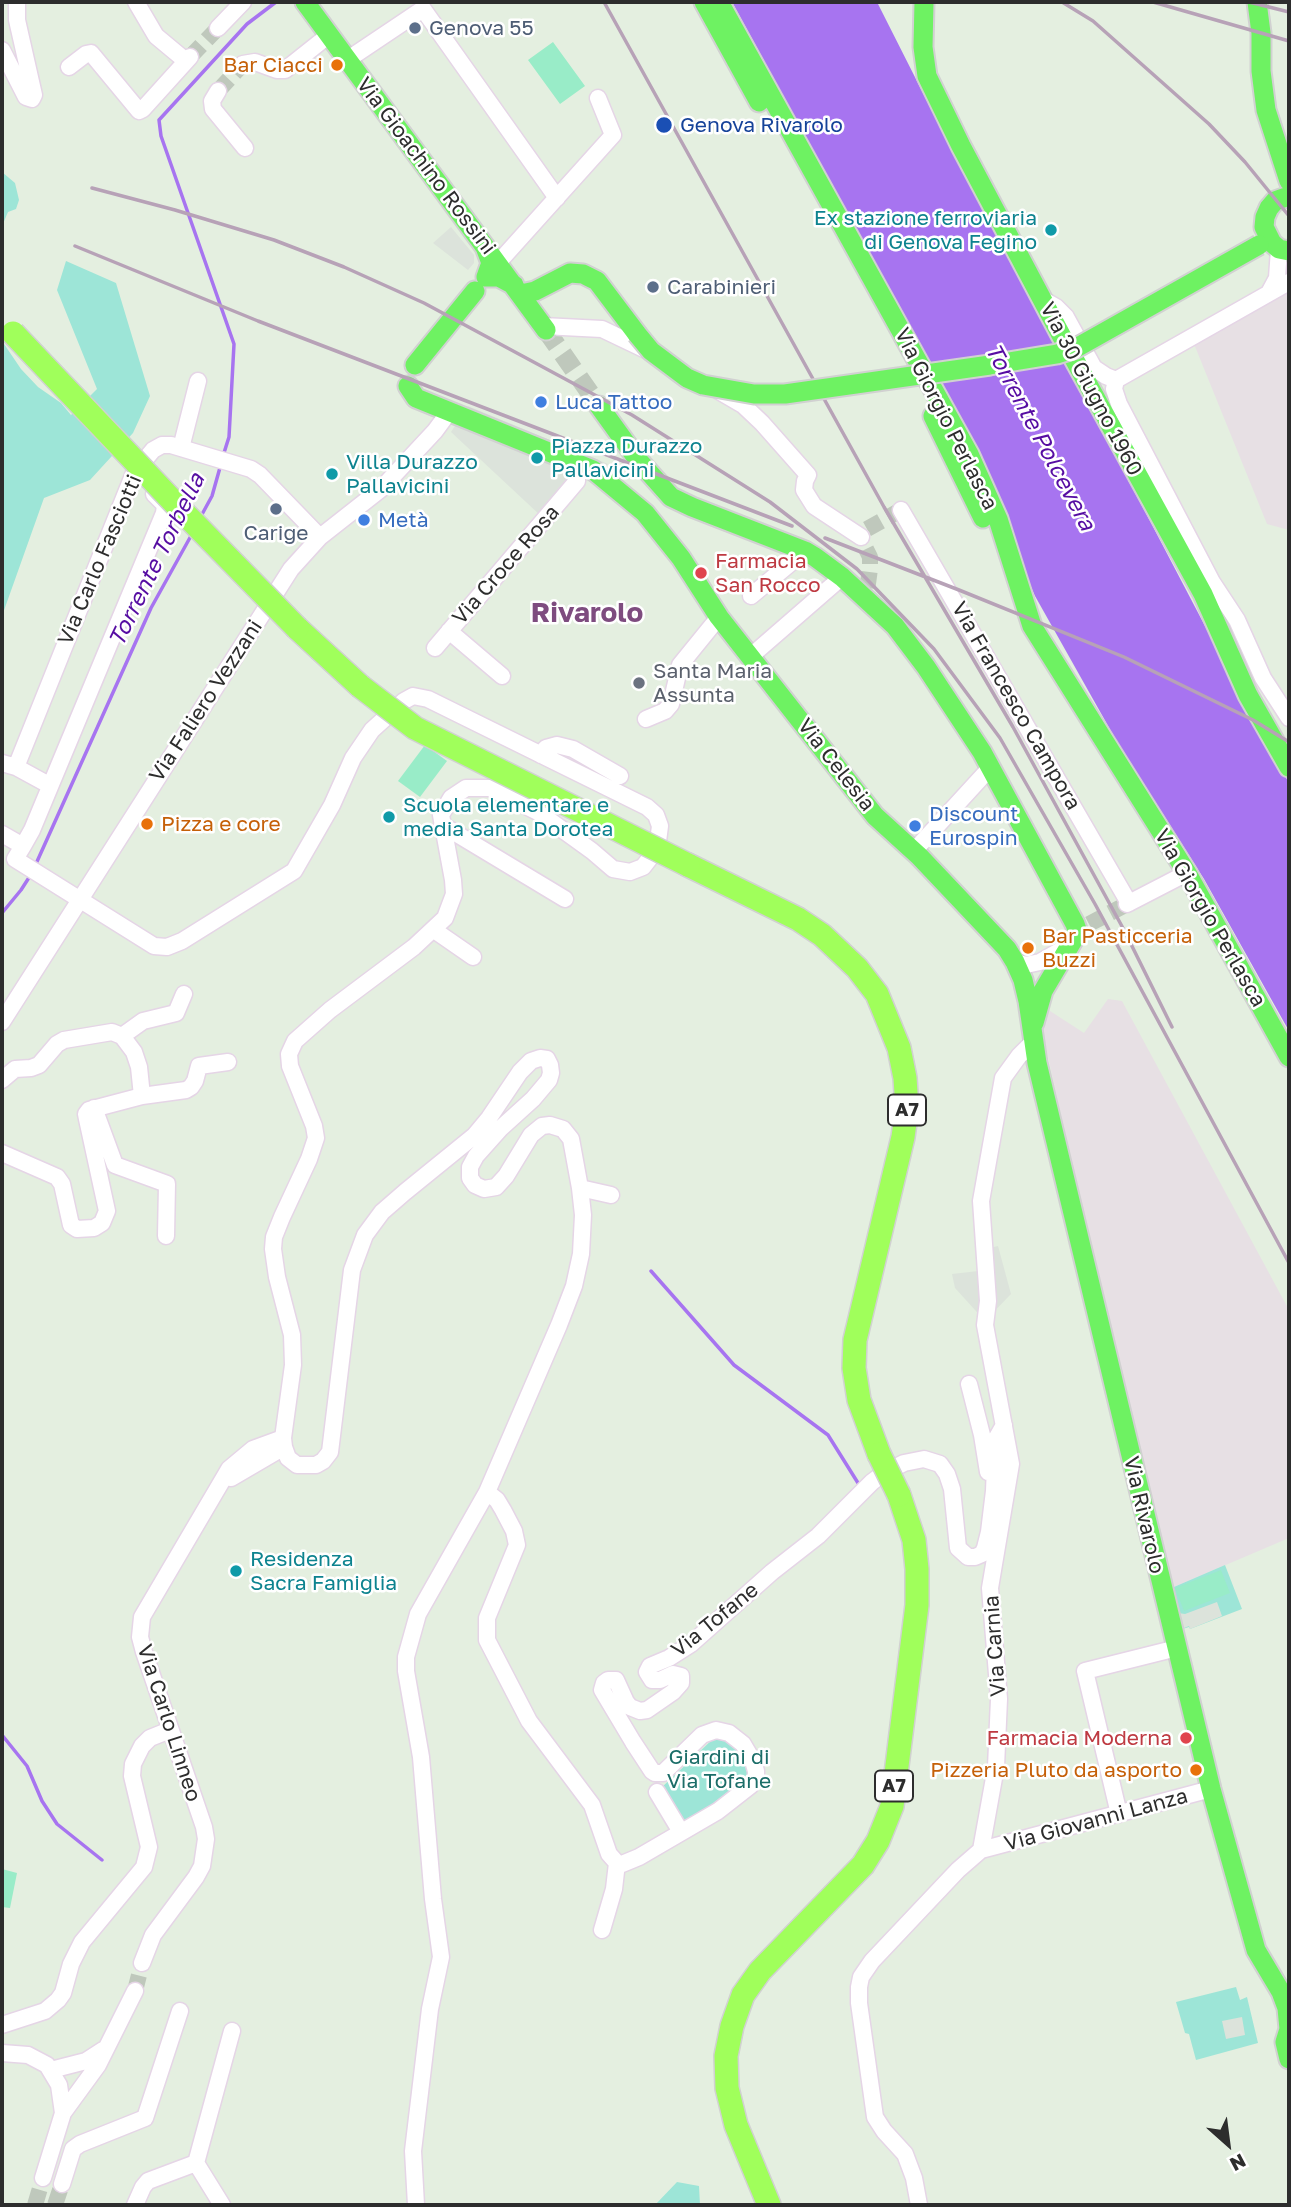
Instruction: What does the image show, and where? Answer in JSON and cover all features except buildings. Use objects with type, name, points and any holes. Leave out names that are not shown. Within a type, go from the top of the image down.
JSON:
[{"type":"highway","name":"A7","points":[[7,327],[297,628],[360,686],[415,728],[798,919],[822,935],[857,968],[877,994],[889,1018],[899,1048],[907,1108],[903,1137],[855,1349],[854,1368],[859,1400],[879,1454],[899,1494],[914,1541],[917,1605],[892,1806],[878,1841],[863,1866],[760,1971],[743,1995],[732,2026],[726,2056],[727,2088],[736,2125],[769,2205]]},
{"type":"main road","name":"Via Gioachino Rossini","points":[[305,2],[484,244],[491,263],[487,277]]},
{"type":"main road","name":"Via 30 Giugno 1960","points":[[924,2],[923,47],[928,76],[961,146],[1203,594],[1248,695],[1289,767]]},
{"type":"main road","points":[[1257,2],[1266,110],[1289,181]]},
{"type":"main road","points":[[709,3],[914,376],[982,514],[1003,572],[1032,626]]},
{"type":"main road","name":"Via Giorgio Perlasca","points":[[709,3],[969,454],[998,519],[1032,626],[1188,873],[1289,1057]]},
{"type":"main road","points":[[518,290],[535,291],[570,273],[583,274],[597,281],[652,351],[687,378],[703,385],[736,392],[785,394],[1057,354],[1076,348],[1274,246],[1264,227],[1265,217],[1275,201],[1289,196]]},
{"type":"main road","points":[[415,365],[487,277],[499,277],[518,290],[545,328]]},
{"type":"main road","points":[[408,386],[416,398],[593,470],[648,516]]},
{"type":"main road","points":[[599,406],[638,460],[667,494]]},
{"type":"main road","points":[[610,483],[625,478],[638,460]]},
{"type":"main road","points":[[648,516],[650,499],[657,492],[667,494],[692,508],[806,551],[842,577],[901,633],[940,688],[990,768],[1079,933]]},
{"type":"main road","name":"Via Celesia","points":[[648,516],[681,558],[719,617],[875,816],[914,851],[1007,949],[1015,962]]},
{"type":"main road","name":"Via Rivarolo","points":[[1033,1036],[1043,991],[1079,933]]},
{"type":"main road","name":"Via Rivarolo","points":[[1015,962],[1023,980],[1033,1036],[1211,1789],[1256,1950],[1285,1996],[1289,2029],[1285,2042],[1289,2059]]},
{"type":"street","points":[[2,50],[27,98],[32,99],[34,95],[17,20],[17,2]]},
{"type":"street","points":[[69,67],[91,53],[139,111],[143,109],[188,59],[156,36],[136,2]]},
{"type":"street","points":[[218,28],[243,2]]},
{"type":"street","points":[[347,60],[428,5],[557,198]]},
{"type":"street","points":[[243,64],[255,62],[285,70],[329,35]]},
{"type":"street","points":[[218,91],[212,101],[213,109],[245,148]]},
{"type":"street","points":[[487,277],[612,135],[598,98]]},
{"type":"street","points":[[1270,291],[1277,278],[1274,246]]},
{"type":"street","points":[[1289,282],[1116,380],[1114,389],[1119,404],[1212,582],[1237,620],[1264,678],[1289,718]]},
{"type":"street","points":[[1042,299],[1066,317],[1094,368],[1116,380]]},
{"type":"street","points":[[545,328],[602,330],[642,348],[743,405],[808,475],[804,491],[814,506],[865,538]]},
{"type":"street","points":[[185,447],[198,381]]},
{"type":"street","name":"Via Faliero Vezzani","points":[[2,1022],[291,569],[320,537],[381,489],[449,412]]},
{"type":"street","name":"Via Carlo Fasciotti","points":[[9,765],[134,474],[153,450],[162,445],[185,447],[242,466],[260,475],[320,537]]},
{"type":"street","name":"Via Croce Rosa","points":[[435,648],[578,481],[578,463]]},
{"type":"street","points":[[134,474],[165,505],[164,513],[32,830],[15,859],[154,946],[162,947],[182,941],[295,871],[332,804],[353,758],[372,730],[413,696],[428,699],[648,807],[656,815],[660,826],[657,849],[643,867],[630,872],[613,869],[553,821],[490,788],[466,788],[451,799],[441,815],[454,894],[445,918],[390,966],[330,1010],[290,1047],[288,1061],[314,1125],[316,1139],[274,1237],[273,1249],[277,1278],[292,1335],[293,1365],[284,1443],[285,1454],[292,1462],[304,1466],[316,1465],[330,1452],[352,1270],[365,1235],[382,1212],[474,1136],[520,1072],[536,1059],[544,1058],[549,1062],[549,1080],[476,1156],[470,1167],[470,1178],[475,1185],[484,1189],[496,1186],[509,1171],[531,1135],[542,1126],[550,1125],[563,1129],[571,1139],[583,1215],[581,1254],[574,1286],[559,1325],[487,1492],[418,1614],[406,1657],[421,1757],[433,1899],[441,1957],[430,2008],[413,2151],[416,2205]]},
{"type":"street","name":"Via Francesco Campora","points":[[901,510],[1128,904],[1188,873]]},
{"type":"street","points":[[751,596],[806,551]]},
{"type":"street","points":[[751,656],[842,577]]},
{"type":"street","points":[[646,719],[665,711],[671,705],[680,665],[719,617]]},
{"type":"street","name":"Via Croce Rosa","points":[[450,631],[502,676]]},
{"type":"street","points":[[541,755],[546,748],[557,745],[573,749],[620,776]]},
{"type":"street","points":[[9,765],[49,785]]},
{"type":"street","points":[[914,851],[990,768]]},
{"type":"street","points":[[442,825],[565,899]]},
{"type":"street","points":[[2,834],[23,846]]},
{"type":"street","points":[[434,930],[473,957]]},
{"type":"street","points":[[1015,962],[1026,965],[1040,962],[1079,933]]},
{"type":"street","points":[[122,1036],[143,1021],[179,1021],[184,994]]},
{"type":"street","points":[[2,1080],[15,1069],[39,1065],[57,1044],[64,1040],[112,1032],[122,1036],[131,1046],[137,1059],[142,1096]]},
{"type":"street","name":"Via Carnia","points":[[981,1850],[996,1767],[999,1699],[990,1588],[1011,1464],[985,1325],[988,1301],[981,1201],[1003,1078],[1033,1036]]},
{"type":"street","points":[[2,1153],[57,1177],[71,1225],[77,1228],[94,1228],[102,1223],[107,1212],[86,1114],[94,1108],[142,1096],[186,1090],[195,1081],[199,1066],[228,1062]]},
{"type":"street","points":[[94,1108],[115,1165],[167,1184],[166,1236]]},
{"type":"street","points":[[580,1188],[611,1195]]},
{"type":"street","name":"Via Tofane","points":[[969,1384],[994,1491]]},
{"type":"street","name":"Via Tofane","points":[[617,1863],[630,1862],[719,1811],[750,1786],[756,1775],[749,1753],[740,1741],[720,1730],[702,1735],[663,1773],[652,1771],[602,1690],[604,1683],[611,1679],[617,1680],[626,1702],[640,1712],[673,1692],[681,1683],[681,1676],[673,1674],[660,1680],[652,1679],[647,1672],[650,1665],[669,1658],[691,1644],[772,1572],[818,1536],[872,1482],[904,1463],[929,1460],[940,1464],[952,1489],[958,1548],[968,1557],[979,1556],[985,1548],[994,1491],[996,1439],[1004,1425]]},
{"type":"street","name":"Via Carlo Linneo","points":[[142,1963],[153,1935],[197,1877],[205,1853],[204,1827],[144,1652],[141,1637],[142,1617],[220,1486],[284,1443]]},
{"type":"street","points":[[487,1492],[497,1500],[503,1510],[514,1531],[517,1545],[487,1618],[487,1640],[529,1721],[592,1805],[606,1849],[617,1863],[614,1889],[602,1930]]},
{"type":"street","points":[[1119,1814],[1085,1671],[1177,1648]]},
{"type":"street","points":[[2,2025],[46,2011],[58,2000],[82,1942],[144,1867],[149,1857],[149,1847],[132,1776],[133,1764],[142,1746],[150,1738],[170,1730]]},
{"type":"street","name":"Via Giovanni Lanza","points":[[981,1850],[1211,1789]]},
{"type":"street","points":[[657,1792],[681,1832]]},
{"type":"street","points":[[919,2205],[914,2178],[905,2154],[884,2132],[875,2117],[859,1986],[861,1977],[872,1961],[958,1870],[981,1850]]},
{"type":"street","points":[[43,2178],[63,2113],[108,2046],[135,1991]]},
{"type":"street","points":[[62,2184],[73,2149],[79,2144],[145,2118],[180,2011]]},
{"type":"street","points":[[222,2205],[196,2164],[232,2031]]},
{"type":"street","points":[[51,2070],[86,2061],[108,2046]]},
{"type":"street","points":[[2,2053],[35,2057],[51,2070],[59,2085],[63,2113]]},
{"type":"street","points":[[135,2205],[148,2181],[196,2164]]},
{"type":"shaded area","points":[[451,227],[474,255],[474,263],[468,270],[433,243]]},
{"type":"shaded area","points":[[1289,293],[1289,530],[1267,524],[1194,344]]},
{"type":"shaded area","name":"Piazza Durazzo Pallavicini","points":[[468,406],[608,464],[594,483],[571,476],[541,516],[451,432]]},
{"type":"shaded area","points":[[1108,999],[1122,1001],[1289,1310],[1289,1538],[1167,1590],[1043,1029],[1047,1009],[1084,1033]]},
{"type":"shaded area","points":[[998,1246],[1011,1294],[985,1321],[955,1288],[952,1274],[987,1270],[985,1249]]},
{"type":"shaded area","points":[[1217,1602],[1222,1616],[1190,1629],[1189,1626],[1184,1628],[1178,1613],[1185,1614]]},
{"type":"shaded area","points":[[1242,2017],[1245,2035],[1226,2039],[1222,2021]]},
{"type":"green space","points":[[553,42],[585,86],[560,104],[528,60]]},
{"type":"green space","points":[[2,172],[15,183],[19,200],[16,209],[8,212],[2,226]]},
{"type":"green space","points":[[66,261],[116,283],[150,396],[133,433],[90,480],[44,498],[2,616],[2,341],[21,369],[71,415],[97,389],[57,290]]},
{"type":"green space","points":[[425,745],[447,761],[420,797],[398,781]]},
{"type":"green space","points":[[1225,1565],[1242,1609],[1190,1629],[1179,1630],[1167,1590]]},
{"type":"green space","points":[[1221,1570],[1230,1593],[1184,1611],[1175,1588]]},
{"type":"green space","name":"Giardini di Via Tofane","points":[[714,1738],[729,1741],[739,1749],[751,1777],[741,1787],[683,1822],[661,1788]]},
{"type":"green space","points":[[2,1869],[17,1873],[10,1908],[2,1907]]},
{"type":"green space","points":[[1236,1987],[1240,2000],[1247,1997],[1258,2043],[1196,2060],[1176,2002]]},
{"type":"green space","points":[[677,2182],[699,2186],[700,2205],[655,2205]]},
{"type":"water","name":"Torrente Polcevera","points":[[732,2],[877,2],[971,188],[1150,521],[1237,691],[1289,783],[1289,1031],[1204,879],[1116,740],[1035,596],[915,338]]},
{"type":"waterway","name":"Torrente Torbella","points":[[223,456],[229,437],[234,344],[161,136],[159,120],[247,24],[276,2]]},
{"type":"waterway","name":"Torrente Torbella","points":[[200,518],[212,496],[221,464]]},
{"type":"waterway","name":"Torrente Torbella","points":[[35,866],[151,608],[192,534]]},
{"type":"waterway","name":"Torrente Torbella","points":[[2,913],[30,876]]},
{"type":"waterway","points":[[651,1271],[734,1365],[828,1435],[858,1483]]},
{"type":"waterway","points":[[2,1735],[27,1766],[42,1801],[57,1824],[102,1860]]},
{"type":"tunnel","points":[[190,57],[218,28]]},
{"type":"tunnel","points":[[218,91],[243,64]]},
{"type":"tunnel","points":[[546,330],[599,406]]},
{"type":"tunnel","points":[[867,529],[901,510]]},
{"type":"tunnel","points":[[866,549],[870,557],[866,598]]},
{"type":"tunnel","points":[[1089,924],[1127,904]]},
{"type":"tunnel","points":[[135,1991],[142,1963]]},
{"type":"tunnel","points":[[35,2205],[43,2178]]},
{"type":"tunnel","points":[[55,2205],[62,2184]]},
{"type":"railway","points":[[604,2],[884,507],[1013,727],[1124,930],[1172,1027]]},
{"type":"railway","points":[[1062,2],[1093,21],[1209,124],[1245,162],[1289,216]]},
{"type":"railway","points":[[1153,2],[1289,41]]},
{"type":"railway","points":[[1249,2],[1289,12]]},
{"type":"railway","points":[[92,188],[274,240],[344,267],[424,303],[632,415],[770,502],[857,569],[934,649],[1000,738],[1095,904],[1289,1263]]},
{"type":"railway","points":[[75,246],[258,321],[792,526]]},
{"type":"railway","points":[[825,538],[1124,657],[1253,720],[1289,742]]},
{"type":"place","name":"Genova 55","points":[[415,28]]},
{"type":"place","name":"Bar Ciacci","points":[[337,65]]},
{"type":"place","name":"Genova Rivarolo","points":[[664,125]]},
{"type":"place","name":"Ex stazione ferroviaria di Genova Fegino","points":[[1051,230]]},
{"type":"place","name":"Carabinieri","points":[[653,287]]},
{"type":"place","name":"Luca Tattoo","points":[[541,402]]},
{"type":"place","name":"Piazza Durazzo Pallavicini","points":[[537,458]]},
{"type":"place","name":"Villa Durazzo Pallavicini","points":[[332,474]]},
{"type":"place","name":"Carige","points":[[276,509]]},
{"type":"place","name":"Metà","points":[[364,520]]},
{"type":"place","name":"Farmacia San Rocco","points":[[701,573]]},
{"type":"place","name":"Santa Maria Assunta","points":[[639,683]]},
{"type":"place","name":"Scuola elementare e media Santa Dorotea","points":[[389,817]]},
{"type":"place","name":"Pizza e core","points":[[147,824]]},
{"type":"place","name":"Discount Eurospin","points":[[915,826]]},
{"type":"place","name":"Bar Pasticceria Buzzi","points":[[1028,948]]},
{"type":"place","name":"Residenza Sacra Famiglia","points":[[236,1571]]},
{"type":"place","name":"Farmacia Moderna","points":[[1186,1738]]},
{"type":"place","name":"Pizzeria Pluto da asporto","points":[[1196,1770]]},
{"type":"district","name":"Rivarolo","points":[[587,613]]}]
